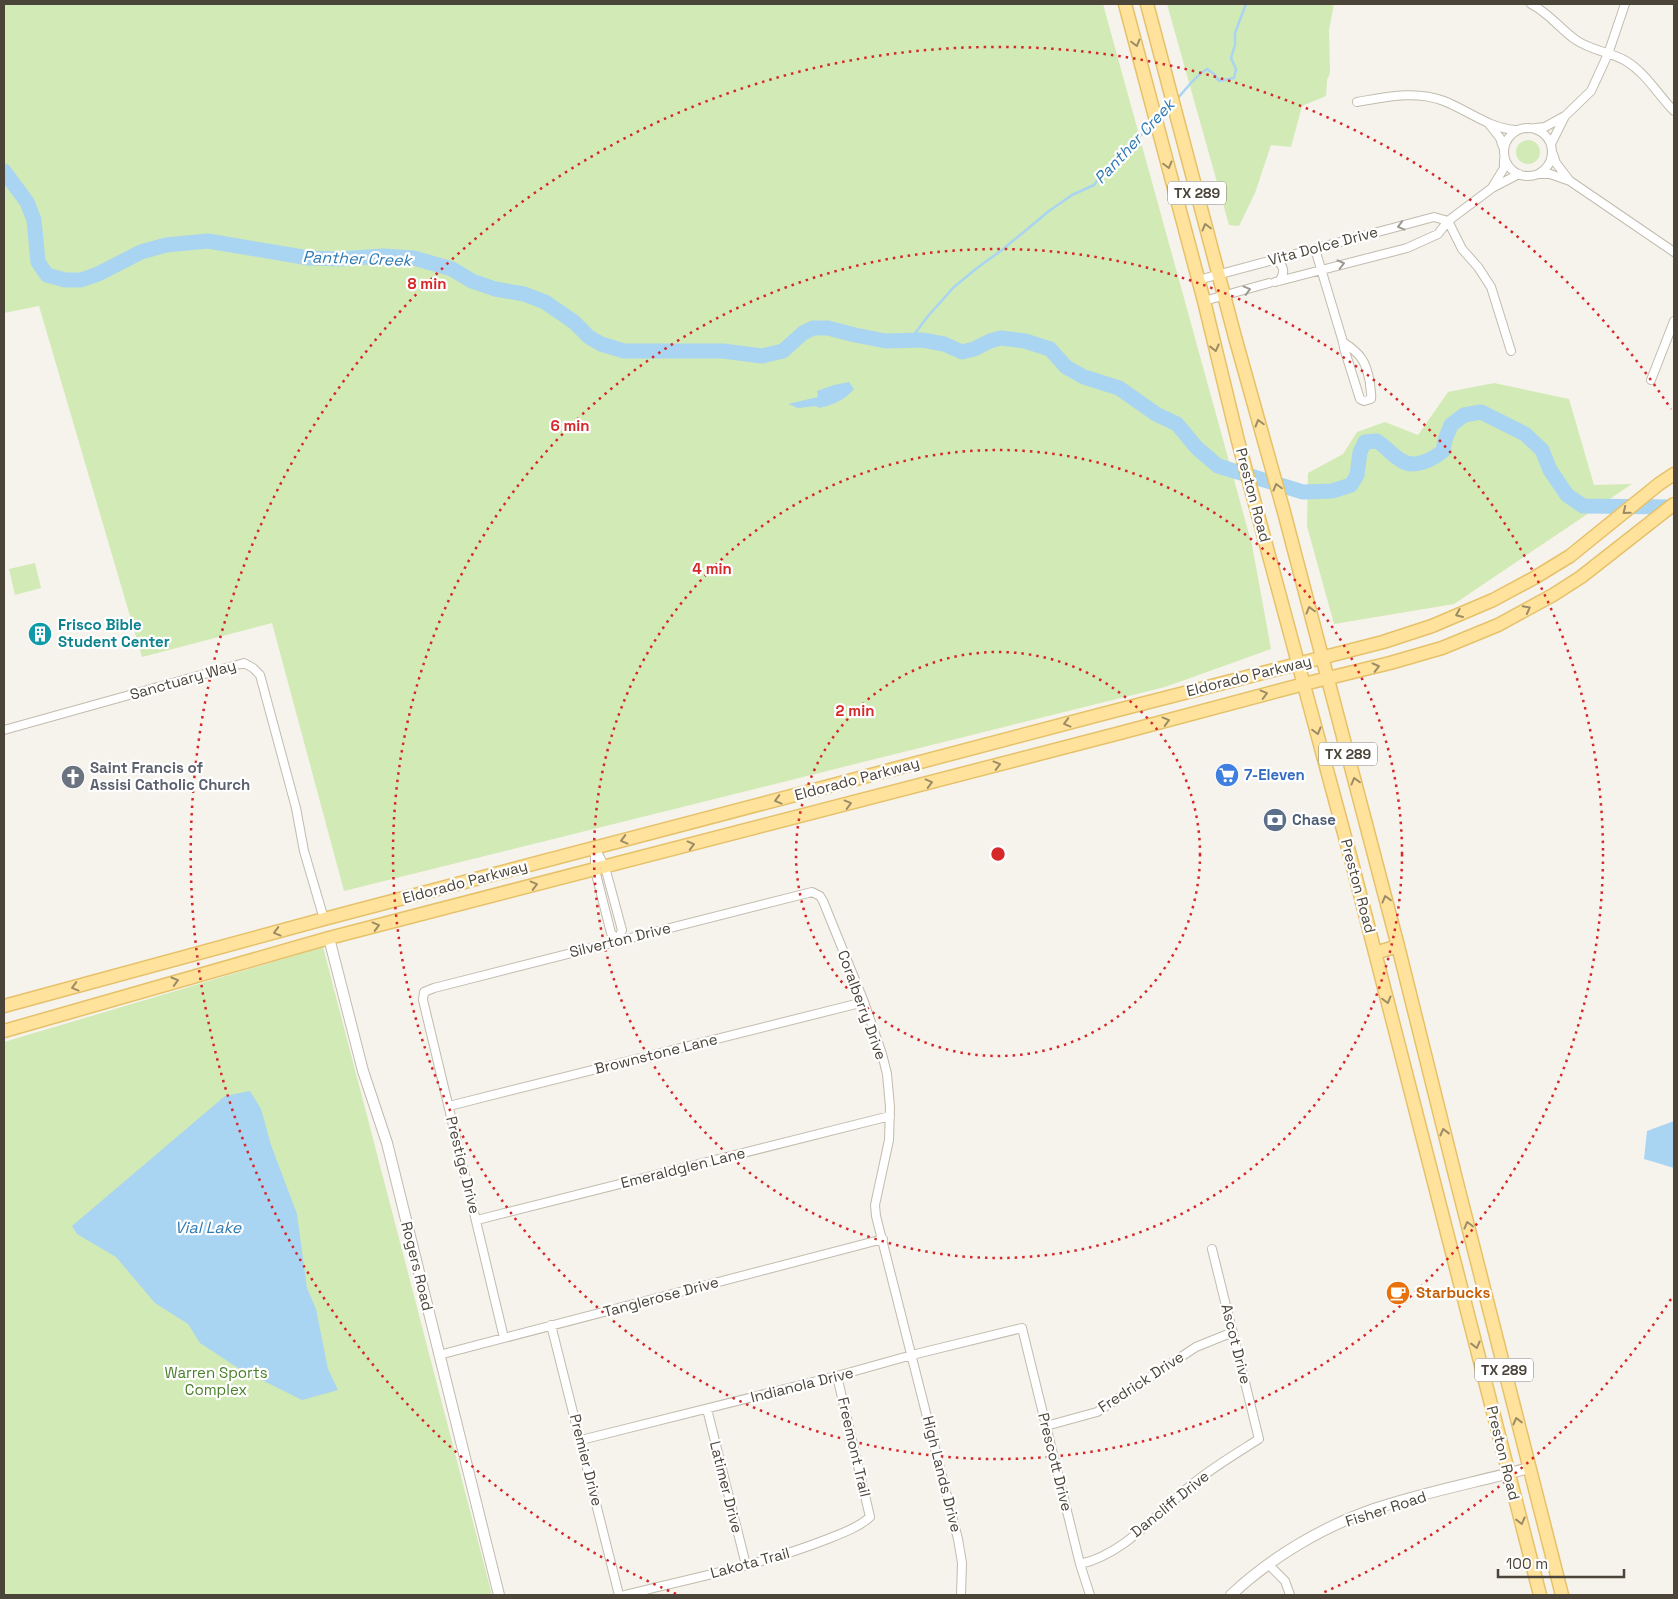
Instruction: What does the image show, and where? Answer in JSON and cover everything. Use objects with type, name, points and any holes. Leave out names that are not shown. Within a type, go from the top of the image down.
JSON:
[{"type":"main road","name":"Preston Road","points":[[1125,4],[1204,301],[1238,442],[1299,663],[1436,1185],[1540,1595]]},
{"type":"main road","name":"Preston Road","points":[[1147,4],[1218,274],[1284,512],[1398,946],[1562,1595]]},
{"type":"main road","name":"Eldorado Parkway","points":[[4,1006],[324,919],[1383,642],[1432,626],[1493,600],[1570,556],[1674,474]]},
{"type":"main road","name":"Eldorado Parkway","points":[[4,1031],[329,938],[1442,648],[1498,625],[1554,595],[1581,577],[1674,504]]},
{"type":"main road","points":[[1114,711],[1120,733]]},
{"type":"main road","points":[[944,756],[950,777]]},
{"type":"main road","points":[[324,919],[329,938]]},
{"type":"main road","points":[[1375,953],[1398,946]]},
{"type":"main road","points":[[122,974],[128,994]]},
{"type":"main road","points":[[1436,1185],[1456,1180]]},
{"type":"street","points":[[1531,4],[1547,14],[1580,43],[1625,60],[1647,78],[1674,111]]},
{"type":"street","points":[[1503,148],[1508,136],[1516,130],[1527,127],[1545,127],[1565,116],[1591,91],[1608,54],[1625,4]]},
{"type":"street","points":[[1357,102],[1401,95],[1428,96],[1450,103],[1489,124],[1516,130]]},
{"type":"street","points":[[1538,174],[1550,162],[1552,148],[1565,116]]},
{"type":"street","points":[[1489,124],[1500,138],[1504,160],[1510,168],[1525,176],[1550,174],[1570,181],[1674,252]]},
{"type":"street","points":[[1536,128],[1547,136],[1556,163],[1570,181]]},
{"type":"street","name":"Vita Dolce Drive","points":[[1492,188],[1504,168],[1504,160]]},
{"type":"street","name":"Vita Dolce Drive","points":[[1204,301],[1407,248],[1438,234],[1448,221],[1492,188],[1519,174]]},
{"type":"street","name":"Vita Dolce Drive","points":[[1198,280],[1434,217],[1448,221]]},
{"type":"street","points":[[1448,221],[1462,249],[1478,267],[1491,287],[1511,350]]},
{"type":"street","points":[[1315,248],[1322,269],[1343,342],[1360,399],[1364,402],[1368,401],[1372,395],[1364,360],[1355,350],[1343,342]]},
{"type":"street","points":[[1274,259],[1280,263],[1283,269],[1282,276],[1274,282]]},
{"type":"street","points":[[1651,380],[1674,321]]},
{"type":"street","name":"Sanctuary Way","points":[[4,730],[244,664],[253,668],[260,675],[296,808],[304,851],[324,919]]},
{"type":"street","points":[[594,848],[600,868],[611,933],[618,940]]},
{"type":"street","name":"Silverton Drive","points":[[424,992],[618,940],[812,892],[816,893]]},
{"type":"street","name":"Coralberry Drive","points":[[816,893],[823,901],[864,1002],[887,1074],[890,1140],[875,1205],[876,1216],[912,1355]]},
{"type":"street","name":"Rogers Road","points":[[329,938],[363,1071],[387,1143],[498,1595]]},
{"type":"street","name":"Prestige Drive","points":[[424,992],[423,1000],[504,1338]]},
{"type":"street","name":"Brownstone Lane","points":[[448,1106],[864,1002]]},
{"type":"street","name":"Emeraldglen Lane","points":[[477,1220],[890,1116]]},
{"type":"street","name":"Tanglerose Drive","points":[[439,1355],[883,1239]]},
{"type":"street","name":"Ascot Drive","points":[[1212,1249],[1259,1439]]},
{"type":"street","name":"Premier Drive","points":[[551,1325],[619,1595]]},
{"type":"street","name":"Indianola Drive","points":[[581,1440],[1022,1328]]},
{"type":"street","name":"Prescott Drive","points":[[1022,1328],[1080,1564],[1090,1595]]},
{"type":"street","name":"Fredrick Drive","points":[[1046,1426],[1097,1412],[1196,1347],[1232,1332]]},
{"type":"street","name":"High Lands Drive","points":[[912,1355],[959,1544],[962,1563],[960,1595]]},
{"type":"street","name":"Freemont Trail","points":[[837,1376],[870,1517]]},
{"type":"street","name":"Latimer Drive","points":[[707,1409],[746,1565]]},
{"type":"street","name":"Dancliff Drive","points":[[1080,1564],[1091,1561],[1112,1550],[1134,1534],[1195,1482],[1259,1439]]},
{"type":"street","name":"Fisher Road","points":[[1230,1595],[1246,1580],[1269,1565],[1305,1542],[1341,1523],[1374,1509],[1529,1468]]},
{"type":"street","name":"Lakota Trail","points":[[625,1595],[794,1552],[838,1534],[864,1522],[870,1517]]},
{"type":"street","points":[[1269,1565],[1280,1575],[1290,1595]]},
{"type":"green space","points":[[4,4],[1103,4],[1252,545],[1271,649],[1165,687],[344,891],[272,623],[142,657],[39,306],[4,313]]},
{"type":"green space","points":[[1167,4],[1334,4],[1329,30],[1330,73],[1327,80],[1326,96],[1302,106],[1291,147],[1271,145],[1255,193],[1239,226],[1229,225]]},
{"type":"green space","points":[[1528,140],[1537,143],[1540,152],[1537,161],[1528,164],[1519,161],[1516,152],[1519,143]]},
{"type":"green space","points":[[1494,383],[1569,399],[1594,485],[1632,484],[1454,604],[1334,624],[1307,526],[1308,473],[1343,454],[1357,432],[1385,422],[1418,435],[1448,392]]},
{"type":"green space","points":[[35,563],[41,588],[15,595],[9,569]]},
{"type":"green space","name":"Warren Sports Complex","points":[[323,947],[492,1595],[4,1595],[4,1042]]},
{"type":"water","points":[[849,382],[854,389],[838,402],[819,408],[816,406],[798,408],[788,404],[818,397],[817,391]]},
{"type":"water","name":"Vial Lake","points":[[250,1091],[261,1109],[271,1145],[297,1214],[307,1288],[316,1309],[328,1369],[338,1390],[302,1400],[238,1368],[200,1343],[188,1324],[155,1303],[116,1257],[77,1234],[72,1226],[225,1096]]},
{"type":"water","points":[[1674,1121],[1674,1168],[1644,1159],[1647,1131]]},
{"type":"waterway","name":"Panther Creek","points":[[1177,99],[1194,79],[1207,69],[1219,81],[1234,78],[1236,69],[1231,58],[1235,45],[1235,33],[1246,4]]},
{"type":"waterway","name":"Panther Creek","points":[[1159,117],[1169,107]]},
{"type":"waterway","name":"Panther Creek","points":[[910,340],[954,287],[1049,211],[1072,195],[1094,185],[1112,161],[1152,125]]},
{"type":"waterway","name":"Panther Creek","points":[[4,171],[27,202],[34,220],[38,262],[47,275],[65,280],[81,280],[98,274],[141,252],[166,245],[208,241],[309,258],[339,259],[383,256],[414,258],[452,269],[472,281],[495,289],[524,294],[545,302],[574,322],[589,337],[601,344],[624,351],[723,351],[762,356],[783,351],[803,333],[813,328],[828,328],[886,341],[922,340],[944,344],[962,352],[1001,338],[1025,341],[1050,349],[1066,367],[1084,377],[1119,388],[1156,414],[1177,424],[1197,448],[1218,466],[1303,492],[1332,491],[1351,485],[1357,475],[1360,452],[1365,442],[1377,441],[1399,459],[1407,463],[1412,464],[1429,460],[1443,451],[1451,425],[1464,415],[1481,412],[1525,434],[1542,450],[1550,470],[1567,495],[1583,506],[1674,507]]},
{"type":"place","name":"Frisco Bible Student Center","points":[[40,634]]},
{"type":"place","name":"7-Eleven","points":[[1227,775]]},
{"type":"place","name":"Saint Francis of Assisi Catholic Church","points":[[73,777]]},
{"type":"place","name":"Chase","points":[[1275,820]]},
{"type":"place","name":"Starbucks","points":[[1398,1293]]}]
